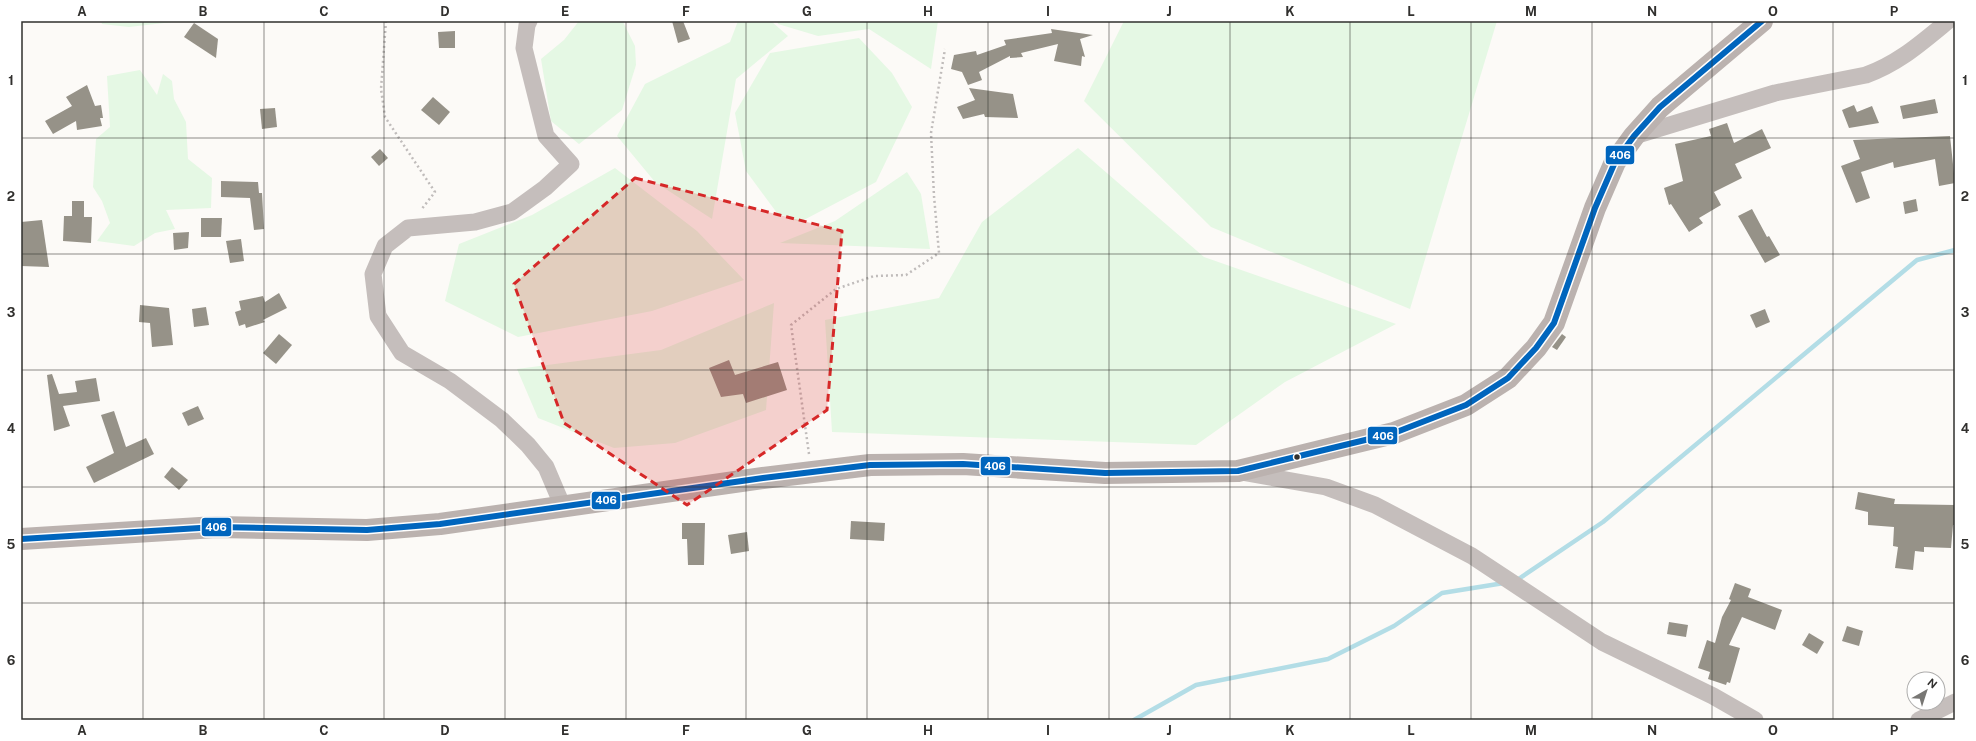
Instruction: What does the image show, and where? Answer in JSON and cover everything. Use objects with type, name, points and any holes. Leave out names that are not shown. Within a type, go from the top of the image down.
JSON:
[{"type":"main road","points":[[21,539],[216,527],[367,530],[440,524],[870,465],[955,464],[1105,473],[1238,472],[1394,433],[1466,405],[1508,378],[1536,348],[1554,323],[1595,208],[1615,162],[1634,136],[1660,107],[1762,21]]},
{"type":"street","points":[[529,21],[527,24],[524,48],[546,136],[571,164],[545,188],[512,212],[475,222],[408,228],[385,246],[373,274],[378,316],[402,353],[450,381],[502,420],[528,445],[546,467],[563,507]]},
{"type":"street","points":[[1634,136],[1775,93],[1866,75],[1907,55],[1948,21]]},
{"type":"street","points":[[1238,472],[1326,487],[1375,505],[1472,556],[1602,642],[1713,696],[1755,720]]},
{"type":"street","points":[[1919,720],[1955,702]]},
{"type":"path","points":[[386,21],[381,89],[384,117],[435,192],[408,228]]},
{"type":"path","points":[[812,472],[791,325],[836,289],[874,276],[906,275],[939,253],[931,133],[945,49]]},
{"type":"highlighted area","points":[[635,178],[842,231],[827,410],[687,505],[564,423],[514,284]]},
{"type":"green space","points":[[101,21],[173,22],[129,27],[102,24]]},
{"type":"green space","points":[[579,21],[623,22],[635,46],[636,65],[622,110],[579,144],[551,121],[541,59],[564,40]]},
{"type":"green space","points":[[738,21],[771,21],[788,36],[736,79],[712,219],[655,182],[617,136],[645,84],[730,42]]},
{"type":"green space","points":[[777,21],[938,21],[931,69],[869,29],[818,36],[778,24]]},
{"type":"green space","points":[[1124,21],[1497,21],[1410,309],[1211,227],[1084,101]]},
{"type":"green space","points":[[859,38],[892,73],[912,107],[876,182],[800,222],[777,213],[746,171],[735,113],[770,53]]},
{"type":"green space","points":[[140,70],[157,95],[163,74],[172,81],[174,99],[186,122],[188,159],[212,178],[211,208],[166,210],[175,229],[155,233],[134,246],[97,241],[110,223],[102,201],[93,187],[96,139],[110,127],[107,76]]},
{"type":"green space","points":[[1078,148],[1204,257],[1396,324],[1285,382],[1196,445],[832,432],[825,320],[939,298],[982,222]]},
{"type":"green space","points":[[615,168],[697,231],[744,280],[652,311],[518,337],[445,301],[459,244],[532,215]]},
{"type":"green space","points":[[907,172],[921,194],[930,249],[780,243],[835,221]]},
{"type":"green space","points":[[774,303],[766,410],[675,443],[614,448],[538,418],[517,369],[661,350]]},
{"type":"building","points":[[672,21],[683,21],[690,39],[678,43]]},
{"type":"building","points":[[194,23],[218,39],[216,58],[184,37]]},
{"type":"building","points":[[1051,29],[1093,35],[1080,39],[1085,57],[1082,56],[1081,66],[1054,61],[1058,44],[1021,53],[1023,57],[1010,58],[1010,56],[979,72],[982,80],[968,85],[962,72],[951,69],[954,55],[976,51],[977,55],[1006,45],[1004,40],[1052,33]]},
{"type":"building","points":[[455,31],[455,48],[439,48],[438,32]]},
{"type":"building","points":[[87,85],[95,106],[101,105],[103,118],[100,118],[102,126],[77,130],[76,121],[53,134],[45,121],[72,106],[66,97]]},
{"type":"building","points":[[969,88],[1013,94],[1018,118],[985,117],[984,114],[963,119],[957,107],[975,100]]},
{"type":"building","points":[[433,97],[450,112],[439,125],[421,110]]},
{"type":"building","points":[[1935,99],[1938,113],[1903,119],[1900,106]]},
{"type":"building","points":[[1854,105],[1857,112],[1872,106],[1879,123],[1849,128],[1842,110]]},
{"type":"building","points":[[275,108],[277,127],[262,129],[260,109]]},
{"type":"building","points":[[1727,123],[1734,143],[1762,129],[1771,148],[1735,164],[1742,178],[1714,192],[1721,205],[1699,218],[1703,223],[1689,232],[1671,204],[1669,205],[1664,188],[1683,181],[1675,144],[1711,136],[1709,129]]},
{"type":"building","points":[[1950,136],[1955,183],[1939,186],[1935,159],[1894,168],[1893,162],[1861,172],[1870,198],[1856,203],[1841,166],[1860,159],[1853,140]]},
{"type":"building","points":[[380,149],[388,158],[379,166],[371,157]]},
{"type":"building","points":[[221,181],[258,182],[259,193],[262,193],[264,229],[254,230],[250,198],[221,197]]},
{"type":"building","points":[[1916,199],[1918,211],[1905,214],[1903,202]]},
{"type":"building","points":[[72,201],[84,201],[84,217],[92,217],[91,243],[63,241],[64,216],[72,216]]},
{"type":"building","points":[[1752,209],[1767,237],[1769,236],[1780,255],[1765,263],[1738,216]]},
{"type":"building","points":[[201,218],[222,218],[221,237],[201,237]]},
{"type":"building","points":[[42,220],[49,267],[21,266],[21,222]]},
{"type":"building","points":[[189,232],[188,248],[174,250],[173,233]]},
{"type":"building","points":[[241,239],[244,261],[230,263],[226,241]]},
{"type":"building","points":[[279,293],[287,308],[263,320],[265,322],[246,328],[245,324],[239,326],[235,312],[241,310],[239,301],[263,296],[265,302]]},
{"type":"building","points":[[140,305],[169,308],[173,345],[152,347],[150,323],[139,322]]},
{"type":"building","points":[[206,307],[209,325],[194,327],[192,309]]},
{"type":"building","points":[[1765,309],[1770,322],[1756,328],[1750,315]]},
{"type":"building","points":[[279,334],[292,345],[276,364],[263,353]]},
{"type":"building","points":[[1562,334],[1566,337],[1557,350],[1552,347]]},
{"type":"building","points":[[729,360],[735,375],[778,362],[787,390],[746,403],[743,394],[721,397],[709,368]]},
{"type":"building","points":[[52,374],[59,394],[77,392],[75,381],[96,378],[100,401],[63,406],[70,426],[54,431],[47,375]]},
{"type":"building","points":[[198,406],[204,419],[188,426],[182,413]]},
{"type":"building","points":[[114,411],[126,447],[146,438],[154,454],[94,483],[86,467],[114,453],[101,415]]},
{"type":"building","points":[[172,467],[188,480],[179,490],[164,477]]},
{"type":"building","points":[[1858,492],[1895,499],[1894,504],[1955,505],[1955,525],[1953,525],[1951,548],[1924,547],[1924,552],[1915,551],[1913,570],[1895,568],[1898,547],[1893,546],[1894,527],[1868,525],[1868,512],[1855,509]]},
{"type":"building","points":[[851,521],[885,523],[884,541],[850,539]]},
{"type":"building","points":[[682,523],[705,523],[704,565],[688,565],[687,539],[682,539]]},
{"type":"building","points":[[747,532],[749,551],[731,554],[728,535]]},
{"type":"building","points":[[1735,583],[1751,589],[1748,597],[1782,610],[1775,630],[1742,617],[1729,645],[1740,648],[1730,683],[1727,682],[1726,685],[1708,679],[1710,672],[1698,668],[1707,640],[1715,643],[1722,617],[1731,600],[1729,599]]},
{"type":"building","points":[[1669,622],[1688,625],[1686,637],[1667,634]]},
{"type":"building","points":[[1847,626],[1863,631],[1859,646],[1842,641]]},
{"type":"building","points":[[1809,633],[1824,642],[1817,654],[1802,645]]},
{"type":"waterway","points":[[1517,580],[1603,522],[1917,260],[1955,250]]},
{"type":"waterway","points":[[1134,720],[1196,685],[1328,659],[1394,626],[1442,593],[1504,583]]},
{"type":"transit line","name":"406","points":[[21,539],[216,527],[367,530],[440,524],[763,478],[870,465],[963,464],[1105,473],[1238,471],[1394,433],[1466,405],[1508,378],[1536,348],[1554,323],[1595,208],[1615,162],[1634,136],[1660,107],[1762,21]]}]
